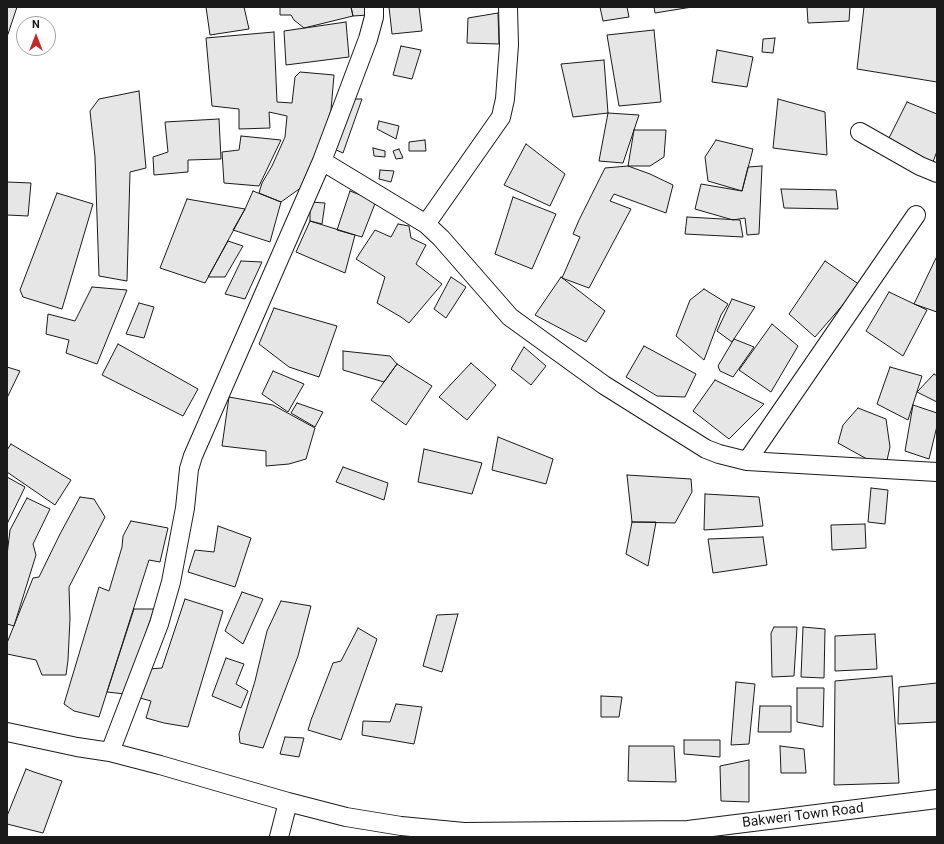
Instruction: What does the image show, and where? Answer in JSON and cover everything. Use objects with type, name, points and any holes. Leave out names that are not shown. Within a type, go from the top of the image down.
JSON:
[{"type":"street","points":[[110,752],[159,624],[172,582],[186,508],[189,469],[193,456],[322,161],[368,39],[374,17],[374,7]]},
{"type":"street","points":[[426,224],[501,117],[505,99],[508,53],[508,7]]},
{"type":"street","points":[[860,132],[937,174]]},
{"type":"street","points":[[322,161],[426,224],[441,238],[510,317],[604,385],[706,449],[748,461],[937,472]]},
{"type":"street","points":[[748,461],[916,215]]},
{"type":"street","name":"Bakweri Town Road","points":[[7,732],[77,747],[110,752],[346,817],[401,826],[464,832],[688,834],[937,799]]},
{"type":"street","points":[[278,837],[288,802]]},
{"type":"building","points":[[7,7],[17,7],[7,37]]},
{"type":"building","points":[[206,7],[244,7],[249,29],[210,35]]},
{"type":"building","points":[[280,7],[351,7],[353,16],[304,28],[294,20],[291,15],[280,15]]},
{"type":"building","points":[[351,7],[367,7],[368,15],[353,16]]},
{"type":"building","points":[[389,7],[419,7],[422,31],[392,34]]},
{"type":"building","points":[[600,7],[627,7],[629,17],[603,21]]},
{"type":"building","points":[[654,7],[692,7],[655,13]]},
{"type":"building","points":[[807,7],[850,7],[849,21],[808,23]]},
{"type":"building","points":[[864,7],[937,7],[937,82],[857,69]]},
{"type":"building","points":[[498,13],[499,44],[467,43],[468,18]]},
{"type":"building","points":[[346,22],[349,57],[286,65],[284,31]]},
{"type":"building","points":[[654,30],[661,102],[619,106],[607,35]]},
{"type":"building","points":[[274,32],[277,102],[292,103],[295,77],[300,72],[334,75],[331,110],[321,141],[302,187],[281,202],[259,193],[262,183],[272,166],[285,137],[287,116],[269,112],[270,128],[239,129],[239,109],[212,106],[206,38]]},
{"type":"building","points":[[775,38],[773,53],[762,52],[763,39]]},
{"type":"building","points":[[401,46],[421,50],[412,79],[393,75]]},
{"type":"building","points":[[717,50],[753,57],[747,87],[712,82]]},
{"type":"building","points":[[604,60],[608,113],[573,117],[561,64]]},
{"type":"building","points":[[139,91],[146,168],[130,172],[127,281],[99,276],[95,157],[90,111],[99,99]]},
{"type":"building","points":[[346,99],[362,99],[343,153],[334,149]]},
{"type":"building","points":[[778,99],[825,112],[827,155],[773,148]]},
{"type":"building","points":[[907,102],[937,114],[937,151],[933,162],[885,146]]},
{"type":"building","points":[[608,113],[639,115],[623,163],[599,161]]},
{"type":"building","points":[[219,119],[221,159],[188,160],[188,172],[154,175],[153,157],[168,152],[165,122]]},
{"type":"building","points":[[379,121],[399,126],[396,139],[377,129]]},
{"type":"building","points":[[634,130],[666,130],[664,157],[650,166],[628,166]]},
{"type":"building","points":[[241,136],[281,140],[259,186],[224,183],[222,152],[239,150]]},
{"type":"building","points":[[425,140],[426,151],[409,151],[409,142]]},
{"type":"building","points":[[716,140],[753,149],[742,191],[708,181],[705,157]]},
{"type":"building","points":[[526,144],[565,174],[550,206],[504,185]]},
{"type":"building","points":[[373,148],[385,151],[385,157],[374,156]]},
{"type":"building","points":[[399,149],[403,158],[396,159],[393,151]]},
{"type":"building","points":[[628,166],[673,185],[666,213],[614,194],[610,201],[631,209],[589,288],[562,278],[580,237],[573,234],[605,168]]},
{"type":"building","points":[[762,166],[759,234],[747,235],[745,218],[733,220],[695,209],[701,184],[742,191],[748,167]]},
{"type":"building","points":[[380,170],[394,171],[391,182],[379,179]]},
{"type":"building","points":[[7,182],[31,183],[28,216],[7,215]]},
{"type":"building","points":[[781,189],[836,190],[838,209],[784,208]]},
{"type":"building","points":[[253,191],[281,202],[270,242],[233,230]]},
{"type":"building","points":[[350,191],[376,201],[362,237],[337,230]]},
{"type":"building","points":[[57,193],[93,204],[62,309],[23,297],[20,290]]},
{"type":"building","points":[[513,197],[556,214],[532,269],[495,254]]},
{"type":"building","points":[[187,199],[245,209],[205,283],[160,268]]},
{"type":"building","points":[[310,202],[325,203],[322,224],[310,221]]},
{"type":"building","points":[[687,217],[740,220],[743,237],[685,234]]},
{"type":"building","points":[[310,221],[355,235],[345,273],[296,252]]},
{"type":"building","points":[[398,224],[409,226],[411,238],[426,245],[416,264],[442,284],[409,323],[377,303],[385,277],[356,259],[375,230],[391,237]]},
{"type":"building","points":[[228,241],[243,246],[225,277],[208,277]]},
{"type":"building","points":[[937,256],[937,312],[914,304]]},
{"type":"building","points":[[241,261],[262,262],[245,299],[225,294]]},
{"type":"building","points":[[825,261],[860,285],[815,337],[789,314]]},
{"type":"building","points":[[451,277],[466,287],[446,318],[434,309]]},
{"type":"building","points":[[561,277],[605,311],[586,342],[535,315]]},
{"type":"building","points":[[92,287],[127,290],[97,364],[66,353],[69,340],[46,334],[48,314],[75,321]]},
{"type":"building","points":[[704,289],[728,304],[721,315],[704,360],[676,336],[690,300]]},
{"type":"building","points":[[889,292],[927,310],[903,356],[866,331]]},
{"type":"building","points":[[732,299],[755,307],[732,342],[717,331]]},
{"type":"building","points":[[139,303],[154,307],[144,338],[126,334]]},
{"type":"building","points":[[274,308],[337,326],[319,377],[289,367],[259,344]]},
{"type":"building","points":[[772,324],[798,346],[771,392],[739,370]]},
{"type":"building","points":[[734,339],[754,347],[733,377],[720,371],[718,366]]},
{"type":"building","points":[[118,344],[198,389],[183,416],[102,375]]},
{"type":"building","points":[[644,346],[696,374],[685,397],[657,396],[626,377]]},
{"type":"building","points":[[524,347],[546,366],[531,385],[511,369]]},
{"type":"building","points":[[343,351],[390,356],[397,364],[384,382],[343,370]]},
{"type":"building","points":[[471,363],[496,385],[467,420],[439,397]]},
{"type":"building","points":[[397,364],[432,386],[406,425],[371,400]]},
{"type":"building","points":[[7,367],[20,371],[7,398]]},
{"type":"building","points":[[890,367],[922,376],[908,420],[877,404]]},
{"type":"building","points":[[273,371],[304,384],[288,412],[262,394]]},
{"type":"building","points":[[934,374],[937,376],[937,402],[917,392]]},
{"type":"building","points":[[715,380],[764,404],[729,439],[693,411]]},
{"type":"building","points":[[229,397],[273,405],[315,428],[306,459],[289,464],[266,466],[266,451],[222,446]]},
{"type":"building","points":[[297,403],[323,412],[315,427],[291,413]]},
{"type":"building","points":[[913,405],[937,413],[937,426],[929,459],[905,451]]},
{"type":"building","points":[[858,408],[886,419],[890,447],[885,469],[838,443],[843,425]]},
{"type":"building","points":[[498,437],[553,459],[546,484],[492,470]]},
{"type":"building","points":[[11,444],[71,480],[55,505],[7,472],[7,450]]},
{"type":"building","points":[[424,449],[482,463],[472,494],[418,482]]},
{"type":"building","points":[[343,467],[388,483],[384,500],[336,482]]},
{"type":"building","points":[[627,475],[691,479],[692,492],[675,523],[632,522]]},
{"type":"building","points":[[7,477],[25,487],[7,524]]},
{"type":"building","points":[[871,488],[888,490],[885,524],[868,522]]},
{"type":"building","points":[[705,494],[759,497],[763,526],[704,530]]},
{"type":"building","points":[[80,497],[94,499],[105,517],[69,587],[70,619],[66,675],[42,675],[36,660],[7,654],[7,643],[33,578],[39,577]]},
{"type":"building","points":[[27,498],[50,509],[33,544],[36,555],[14,626],[7,624],[7,555],[10,530]]},
{"type":"building","points":[[131,521],[168,528],[160,562],[149,560],[99,717],[74,711],[64,704],[99,587],[109,591],[122,547],[123,536]]},
{"type":"building","points":[[632,522],[656,522],[648,566],[626,554]]},
{"type":"building","points":[[865,524],[866,548],[832,550],[831,525]]},
{"type":"building","points":[[218,526],[251,538],[235,587],[188,572],[195,550],[214,552]]},
{"type":"building","points":[[763,537],[767,565],[713,573],[708,539]]},
{"type":"building","points":[[242,592],[263,599],[243,644],[225,631]]},
{"type":"building","points":[[185,599],[223,611],[188,727],[146,718],[151,701],[140,698],[149,669],[162,668]]},
{"type":"building","points":[[281,601],[311,606],[298,656],[263,748],[240,743],[239,734],[255,681],[267,631]]},
{"type":"building","points":[[134,609],[154,609],[125,694],[107,692]]},
{"type":"building","points":[[458,614],[442,672],[423,666],[437,615]]},
{"type":"building","points":[[774,627],[797,627],[794,676],[772,677],[771,633]]},
{"type":"building","points":[[803,627],[825,629],[824,678],[801,677]]},
{"type":"building","points":[[358,628],[377,639],[341,740],[308,730],[333,663],[341,661]]},
{"type":"building","points":[[875,634],[877,669],[835,671],[835,636]]},
{"type":"building","points":[[226,658],[244,664],[236,684],[248,691],[241,708],[212,696]]},
{"type":"building","points":[[892,676],[899,783],[834,785],[835,681]]},
{"type":"building","points":[[736,682],[755,684],[749,744],[731,745]]},
{"type":"building","points":[[937,683],[937,722],[898,724],[899,687]]},
{"type":"building","points":[[797,688],[824,688],[823,727],[797,722]]},
{"type":"building","points":[[601,696],[622,697],[619,717],[601,717]]},
{"type":"building","points":[[396,704],[422,707],[414,744],[362,735],[363,721],[390,722]]},
{"type":"building","points":[[760,706],[791,706],[791,732],[758,732]]},
{"type":"building","points":[[285,737],[304,738],[299,757],[280,754]]},
{"type":"building","points":[[684,740],[720,740],[720,757],[684,754]]},
{"type":"building","points":[[629,746],[674,746],[676,782],[628,781]]},
{"type":"building","points":[[780,746],[804,749],[806,773],[781,773]]},
{"type":"building","points":[[749,760],[749,802],[721,801],[720,766]]},
{"type":"building","points":[[26,769],[62,781],[43,833],[7,824],[7,816]]}]
